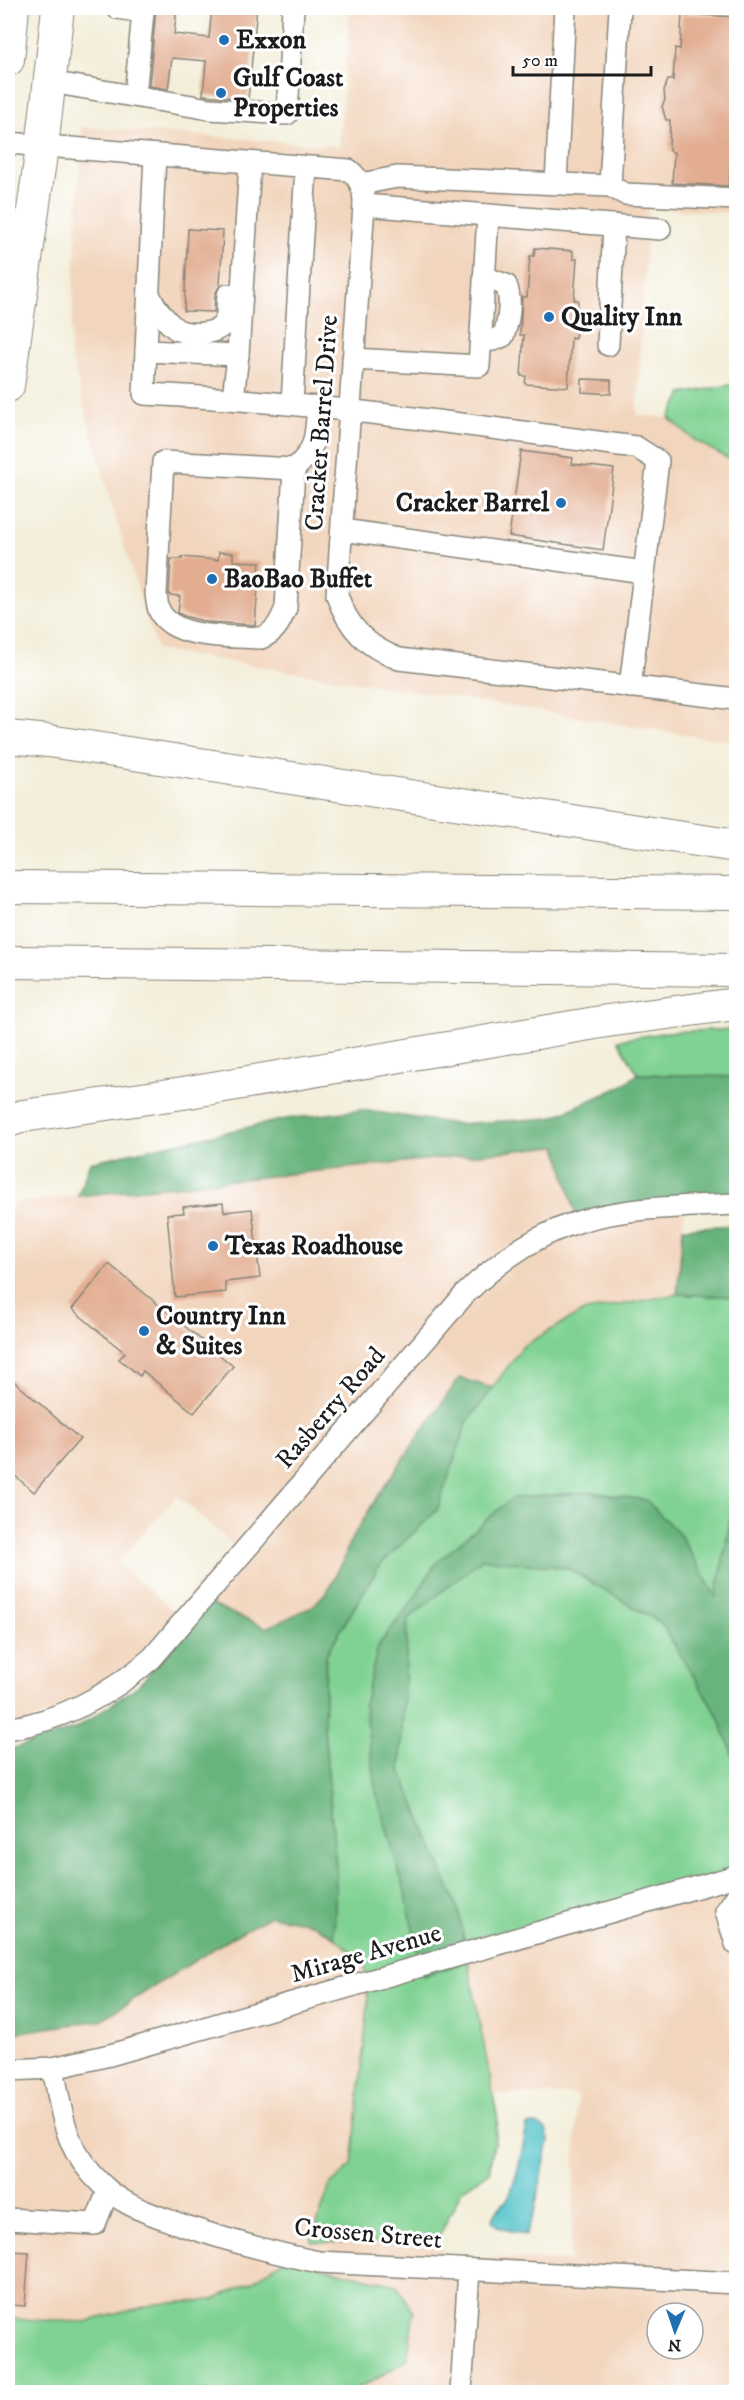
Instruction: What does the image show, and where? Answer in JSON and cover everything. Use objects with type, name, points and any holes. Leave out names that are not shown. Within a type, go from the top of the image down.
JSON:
[{"type":"highway","points":[[8,60],[13,8]]},
{"type":"highway","points":[[8,386],[42,147],[58,8]]},
{"type":"highway","points":[[8,721],[49,741]]},
{"type":"highway","points":[[8,737],[49,741],[736,846]]},
{"type":"highway","points":[[8,887],[736,893]]},
{"type":"highway","points":[[8,962],[736,970]]},
{"type":"highway","points":[[8,1121],[22,1116],[183,1094],[607,1021],[736,1004]]},
{"type":"street","points":[[117,8],[144,10],[135,96]]},
{"type":"street","points":[[50,81],[210,109],[287,114],[293,8]]},
{"type":"street","points":[[556,183],[565,8]]},
{"type":"street","points":[[610,186],[620,8]]},
{"type":"street","points":[[8,143],[349,170],[358,177],[363,194]]},
{"type":"street","points":[[155,155],[144,394],[233,398],[318,406],[636,447],[658,461],[630,687]]},
{"type":"street","points":[[233,398],[238,356],[250,163]]},
{"type":"street","points":[[292,404],[306,167]]},
{"type":"street","points":[[363,194],[397,177],[610,186],[625,194],[736,199]]},
{"type":"street","points":[[363,194],[488,215],[660,229]]},
{"type":"street","name":"Cracker Barrel Drive","points":[[363,194],[337,595],[354,630],[368,643],[399,659],[736,699]]},
{"type":"street","points":[[149,295],[161,315],[178,330],[210,333],[220,329],[226,320],[231,225],[247,207]]},
{"type":"street","points":[[353,359],[479,366],[488,215]]},
{"type":"street","points":[[608,345],[614,225]]},
{"type":"street","points":[[146,351],[238,356]]},
{"type":"street","points":[[294,469],[163,462],[156,594],[160,612],[172,624],[186,632],[261,638],[270,634],[279,625],[286,608],[294,469],[308,456],[315,438],[318,406]]},
{"type":"street","points":[[342,530],[644,572]]},
{"type":"street","name":"Rasberry Road","points":[[8,1729],[54,1718],[76,1709],[116,1687],[152,1658],[465,1294],[501,1261],[541,1235],[586,1218],[633,1209],[736,1203]]},
{"type":"street","points":[[735,1885],[726,1911],[736,1944]]},
{"type":"street","name":"Mirage Avenue","points":[[8,2070],[53,2068],[110,2055],[735,1885]]},
{"type":"street","name":"Crossen Street","points":[[53,2068],[66,2130],[78,2154],[108,2191],[147,2213],[202,2232],[289,2256],[338,2263],[736,2283]]},
{"type":"street","points":[[8,2219],[95,2224],[108,2191]]},
{"type":"street","points":[[460,2392],[470,2270]]},
{"type":"shaded area","points":[[350,8],[736,8],[736,213],[648,208],[637,415],[669,418],[694,440],[736,463],[736,740],[720,740],[157,650],[110,501],[70,353],[82,127],[339,146]]},
{"type":"shaded area","points":[[557,1146],[576,1216],[685,1209],[677,1294],[523,1346],[493,1388],[459,1378],[377,1497],[348,1545],[328,1590],[312,1607],[266,1628],[190,1595],[234,1546],[177,1495],[117,1563],[176,1613],[119,1675],[8,1735],[8,1207],[17,1203],[78,1196]]},
{"type":"shaded area","points":[[736,1879],[736,2392],[353,2392],[407,2360],[286,2258],[255,2280],[213,2300],[156,2304],[84,2322],[8,2319],[8,2035],[101,2020],[229,1939],[270,1916],[311,1923],[334,1937],[365,1964],[368,2004],[352,2166],[330,2185],[311,2241],[436,2243],[447,2256],[570,2261],[578,2095],[493,2094],[468,1961]]},
{"type":"green space","points":[[736,384],[736,463],[694,440],[669,418],[682,394]]},
{"type":"green space","points":[[736,1029],[736,1077],[638,1074],[618,1040],[668,1032]]},
{"type":"green space","points":[[638,1074],[736,1077],[736,1206],[576,1216],[557,1146],[78,1196],[90,1162],[286,1119],[361,1110],[456,1124],[551,1118],[620,1087]]},
{"type":"green space","points":[[736,1225],[736,1297],[677,1294],[683,1228]]},
{"type":"green space","points":[[677,1294],[736,1297],[736,1490],[716,1598],[680,1535],[436,1563],[415,1597],[378,1646],[405,1892],[423,1975],[459,1912],[400,1769],[408,1619],[482,1558],[567,1568],[661,1623],[717,1714],[736,1763],[736,1879],[468,1961],[498,2120],[489,2172],[462,2190],[436,2243],[311,2242],[330,2185],[352,2166],[368,2004],[365,1964],[334,1937],[336,1869],[324,1726],[326,1655],[379,1566],[437,1510],[467,1422],[523,1346],[582,1312]]},
{"type":"green space","points":[[459,1378],[493,1388],[467,1422],[437,1510],[379,1566],[326,1655],[324,1729],[336,1869],[334,1937],[311,1923],[270,1916],[229,1939],[101,2020],[8,2034],[8,1750],[77,1728],[139,1685],[208,1603],[266,1628],[312,1607],[328,1590],[345,1557],[348,1545],[377,1497]]},
{"type":"green space","points":[[736,1490],[736,1763],[717,1714],[661,1623],[567,1568],[482,1559],[408,1619],[400,1769],[459,1912],[468,1961],[423,1976],[405,1892],[377,1796],[364,1705],[378,1646],[415,1597],[436,1563],[512,1498],[591,1492],[646,1500],[680,1535],[716,1597]]},
{"type":"green space","points":[[286,2258],[396,2285],[414,2311],[407,2360],[353,2392],[8,2392],[8,2319],[84,2322],[156,2304],[213,2300],[255,2280]]},
{"type":"water","points":[[537,2124],[546,2130],[549,2140],[534,2213],[526,2235],[498,2227],[492,2220],[506,2201],[514,2184],[527,2125]]},
{"type":"building","points":[[156,8],[177,8],[174,34],[209,38],[212,8],[257,8],[248,99],[203,95],[206,61],[172,58],[168,89],[149,86]]},
{"type":"building","points":[[682,14],[736,17],[736,121],[733,120],[729,186],[672,183],[674,152],[669,151],[670,120],[666,120],[662,106],[668,80],[673,80],[675,48],[680,49]]},
{"type":"building","points":[[188,229],[223,231],[220,285],[215,294],[214,312],[184,311]]},
{"type":"building","name":"Quality Inn","points":[[535,248],[573,251],[573,259],[577,259],[574,300],[578,300],[575,339],[571,338],[568,387],[525,384],[526,376],[521,376],[524,335],[520,335],[522,297],[527,297],[530,256],[534,256]]},
{"type":"building","points":[[582,379],[611,380],[611,394],[582,392]]},
{"type":"building","name":"Cracker Barrel","points":[[521,451],[573,458],[572,464],[614,469],[603,550],[509,536]]},
{"type":"building","name":"BaoBao Buffet","points":[[219,552],[233,553],[233,561],[260,562],[255,625],[207,622],[184,616],[178,613],[180,596],[169,595],[171,559],[182,559],[182,557],[218,560]]},
{"type":"building","name":"Texas Roadhouse","points":[[223,1203],[224,1212],[252,1209],[260,1278],[225,1282],[226,1292],[175,1297],[167,1214],[184,1213],[183,1207]]},
{"type":"building","name":"Country Inn & Suites","points":[[109,1264],[233,1366],[194,1413],[143,1371],[140,1376],[119,1359],[125,1353],[72,1309]]},
{"type":"building","points":[[8,1376],[80,1439],[34,1492],[8,1470]]},
{"type":"building","points":[[8,2251],[29,2252],[25,2306],[8,2305]]},
{"type":"place","name":"Exxon","points":[[224,40]]},
{"type":"place","name":"Gulf Coast Properties","points":[[221,93]]},
{"type":"place","name":"Quality Inn","points":[[549,317]]},
{"type":"place","name":"Cracker Barrel","points":[[561,503]]},
{"type":"place","name":"BaoBao Buffet","points":[[212,579]]},
{"type":"place","name":"Texas Roadhouse","points":[[213,1246]]},
{"type":"place","name":"Country Inn & Suites","points":[[144,1331]]}]
